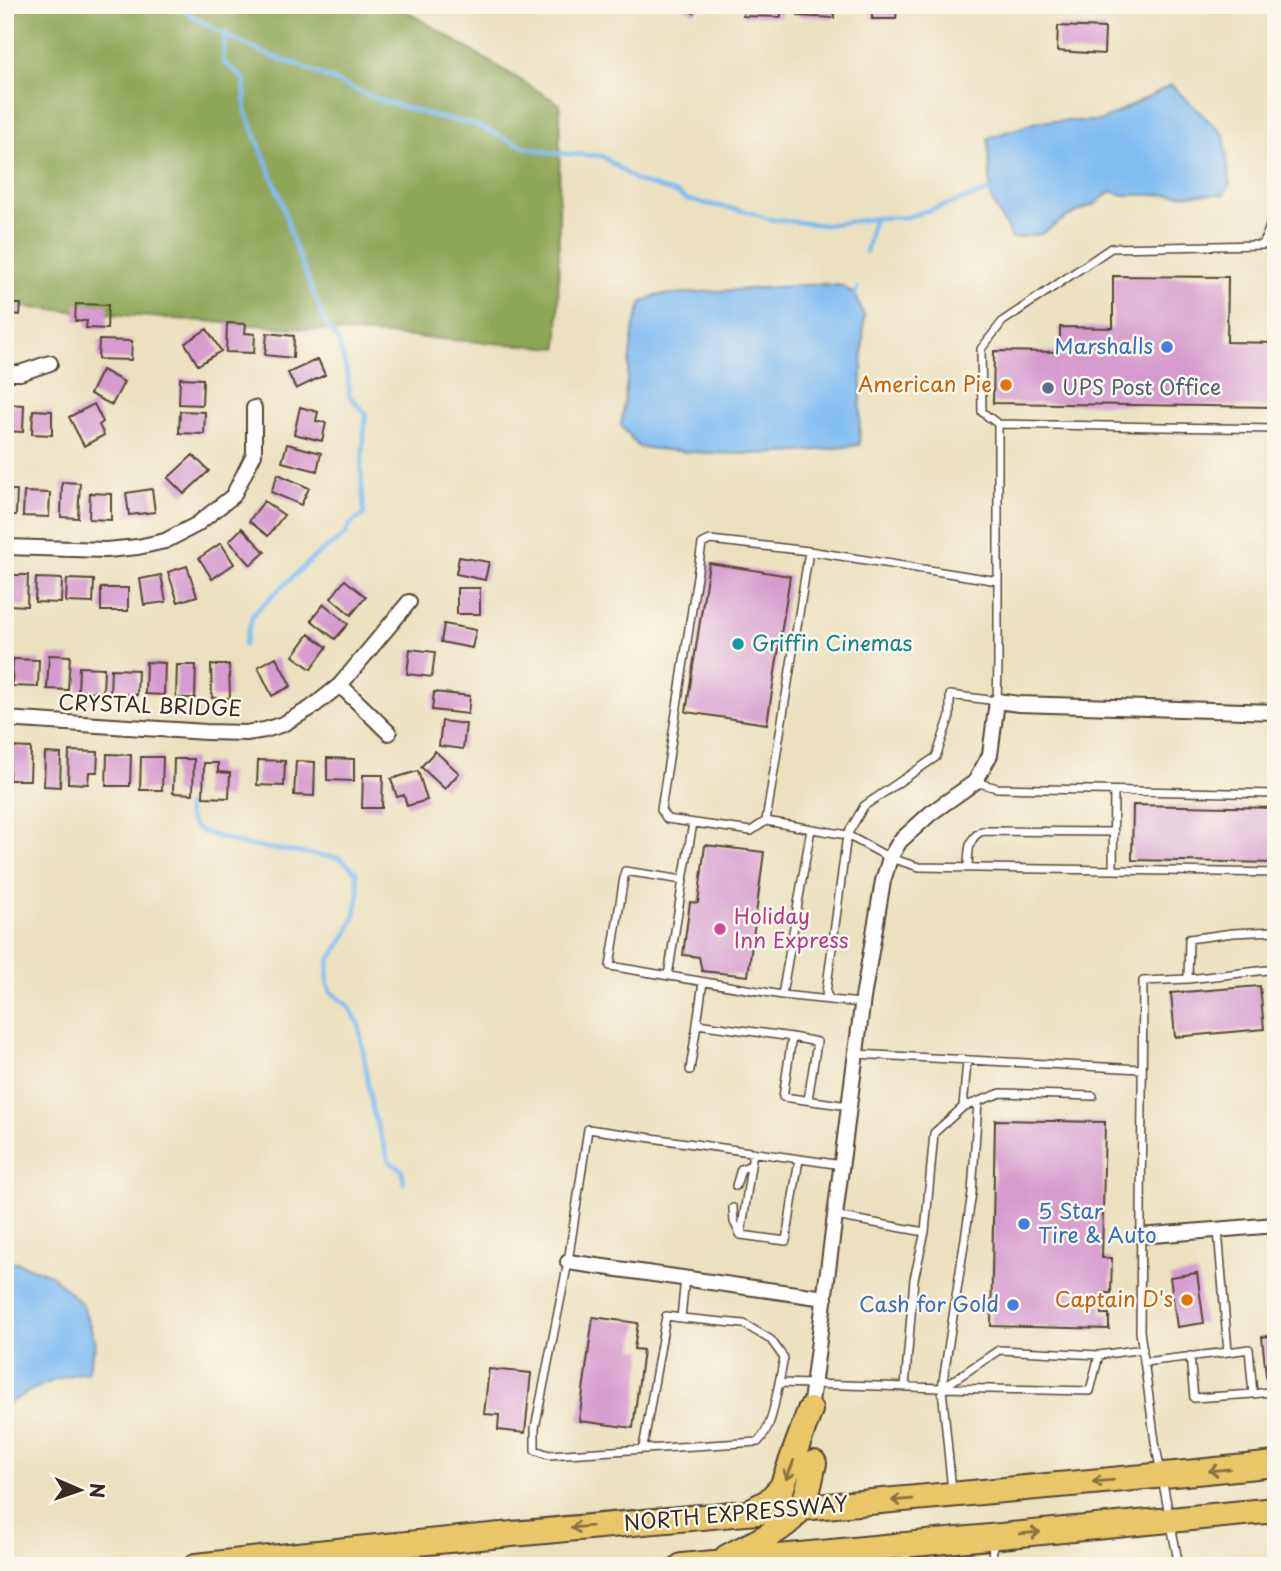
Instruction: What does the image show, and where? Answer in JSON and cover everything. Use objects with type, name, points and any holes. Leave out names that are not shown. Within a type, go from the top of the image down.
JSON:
[{"type":"highway","points":[[810,1410],[818,1481],[826,1496],[838,1506]]},
{"type":"highway","points":[[747,1514],[769,1501],[782,1487],[810,1410]]},
{"type":"highway","points":[[718,1563],[780,1527],[800,1509],[805,1501],[814,1463]]},
{"type":"highway","name":"NORTH EXPRESSWAY","points":[[196,1566],[465,1538],[1276,1464]]},
{"type":"highway","points":[[682,1566],[747,1563],[845,1550],[906,1555],[993,1536],[1276,1510]]},
{"type":"highway","points":[[814,1566],[845,1550]]},
{"type":"street","points":[[5,373],[20,373],[50,363]]},
{"type":"street","points":[[5,547],[106,550],[138,547],[165,541],[197,525],[233,496],[254,454],[254,408]]},
{"type":"street","name":"CRYSTAL BRIDGE","points":[[5,719],[246,733],[283,724],[312,708],[340,685],[409,602]]},
{"type":"street","points":[[340,685],[389,733]]},
{"type":"street","points":[[810,1410],[863,1003],[883,881],[890,858],[900,841],[930,813],[975,782],[990,755],[997,701],[1019,704],[1276,712]]},
{"type":"street","points":[[1140,1236],[1276,1225]]},
{"type":"street","points":[[568,1262],[825,1298]]},
{"type":"lane","points":[[1276,199],[1263,246],[1111,248],[1003,321],[981,349],[982,412],[998,424],[1276,429]]},
{"type":"lane","points":[[830,1000],[826,993],[847,835],[864,806],[936,757],[950,716],[950,695],[997,701],[998,424]]},
{"type":"lane","points":[[998,581],[809,551],[710,540],[702,544],[662,810],[667,819],[751,831],[766,821],[847,835],[890,858],[919,867],[1276,873]]},
{"type":"lane","points":[[766,821],[809,551]]},
{"type":"lane","points":[[975,782],[996,788],[1276,794]]},
{"type":"lane","points":[[1113,870],[1114,791]]},
{"type":"lane","points":[[668,976],[693,823]]},
{"type":"lane","points":[[782,995],[811,829]]},
{"type":"lane","points":[[968,866],[970,843],[975,835],[982,831],[1114,832]]},
{"type":"lane","points":[[683,880],[625,870],[610,967],[782,995],[863,1003]]},
{"type":"lane","points":[[1188,979],[1189,939],[1276,931]]},
{"type":"lane","points":[[1179,1566],[1155,1442],[1140,1331],[1143,981],[1276,969]]},
{"type":"lane","points":[[690,1070],[703,982]]},
{"type":"lane","points":[[697,1024],[817,1042],[808,1100]]},
{"type":"lane","points":[[792,1037],[783,1097],[849,1106]]},
{"type":"lane","points":[[856,1054],[1141,1069]]},
{"type":"lane","points":[[963,1107],[967,1061]]},
{"type":"lane","points":[[905,1387],[914,1279],[925,1232],[934,1133],[963,1107],[1001,1093],[1093,1096]]},
{"type":"lane","points":[[952,1495],[942,1388],[966,1244],[978,1102]]},
{"type":"lane","points":[[643,1448],[666,1316],[744,1325],[771,1340],[784,1358],[771,1419],[766,1434],[758,1442],[549,1455],[536,1450],[535,1428],[568,1262],[588,1129],[842,1165]]},
{"type":"lane","points":[[741,1235],[753,1152]]},
{"type":"lane","points":[[741,1235],[786,1241],[799,1159]]},
{"type":"lane","points":[[736,1186],[741,1169],[751,1165]]},
{"type":"lane","points":[[733,1208],[734,1222],[741,1235]]},
{"type":"lane","points":[[835,1216],[925,1232]]},
{"type":"lane","points":[[1218,1230],[1228,1352]]},
{"type":"lane","points":[[681,1318],[685,1278]]},
{"type":"lane","points":[[942,1388],[999,1350],[1098,1355],[1143,1349]]},
{"type":"lane","points":[[1144,1362],[1248,1349],[1253,1394]]},
{"type":"lane","points":[[779,1383],[1090,1391],[1098,1355]]},
{"type":"lane","points":[[1190,1356],[1194,1398],[1276,1391]]},
{"type":"lane","points":[[992,1566],[993,1536]]},
{"type":"green space","points":[[5,5],[396,5],[560,104],[558,348],[5,306]]},
{"type":"water","points":[[1171,85],[1224,135],[1230,184],[1224,194],[1125,195],[1111,191],[1095,204],[1067,217],[1041,234],[1012,238],[991,199],[988,138],[1040,121],[1101,121]]},
{"type":"water","points":[[823,284],[843,286],[855,295],[864,316],[859,445],[777,453],[666,450],[639,447],[621,426],[634,326],[642,302],[657,295]]},
{"type":"water","points":[[16,1262],[51,1275],[82,1304],[96,1343],[87,1372],[44,1384],[5,1406],[5,1264]]},
{"type":"building","points":[[680,5],[698,5],[694,13]]},
{"type":"building","points":[[744,5],[781,5],[781,17],[743,16]]},
{"type":"building","points":[[799,5],[834,5],[834,18],[798,16]]},
{"type":"building","points":[[854,5],[897,7],[896,19],[872,19],[872,10],[854,10]]},
{"type":"building","points":[[1058,26],[1105,28],[1104,54],[1057,51]]},
{"type":"building","points":[[1113,276],[1228,277],[1227,342],[1276,343],[1276,407],[993,403],[994,351],[1060,352],[1060,327],[1113,328]]},
{"type":"building","points":[[5,304],[21,304],[20,315],[12,314],[12,336],[5,336]]},
{"type":"building","points":[[76,304],[108,305],[107,329],[86,328],[87,321],[75,321]]},
{"type":"building","points":[[227,323],[246,324],[245,333],[255,334],[254,353],[226,352]]},
{"type":"building","points":[[207,329],[221,351],[198,365],[185,343]]},
{"type":"building","points":[[267,333],[294,336],[293,358],[265,355]]},
{"type":"building","points":[[99,340],[132,341],[131,360],[98,359]]},
{"type":"building","points":[[318,359],[325,375],[296,389],[288,373]]},
{"type":"building","points":[[102,370],[124,382],[112,405],[90,394]]},
{"type":"building","points":[[180,378],[203,379],[202,405],[179,404]]},
{"type":"building","points":[[5,404],[24,405],[23,432],[5,431]]},
{"type":"building","points":[[94,404],[103,422],[99,425],[104,435],[84,446],[69,417]]},
{"type":"building","points":[[300,407],[318,412],[316,421],[326,423],[322,441],[294,434]]},
{"type":"building","points":[[33,410],[52,411],[52,435],[32,434]]},
{"type":"building","points":[[180,411],[205,412],[204,434],[179,433]]},
{"type":"building","points":[[287,444],[321,453],[317,471],[282,462]]},
{"type":"building","points":[[193,455],[209,471],[184,494],[168,478]]},
{"type":"building","points":[[278,474],[309,488],[301,505],[271,492]]},
{"type":"building","points":[[62,482],[80,483],[78,518],[61,517]]},
{"type":"building","points":[[152,489],[155,512],[129,515],[126,493]]},
{"type":"building","points":[[5,490],[17,490],[16,515],[5,515]]},
{"type":"building","points":[[24,492],[50,493],[49,517],[23,516]]},
{"type":"building","points":[[90,493],[111,494],[111,520],[89,519]]},
{"type":"building","points":[[264,501],[284,515],[268,536],[249,521]]},
{"type":"building","points":[[242,528],[265,552],[251,565],[229,541]]},
{"type":"building","points":[[221,543],[234,564],[212,579],[199,558]]},
{"type":"building","points":[[459,557],[489,562],[485,580],[456,574]]},
{"type":"building","name":"Griffin Cinemas","points":[[709,563],[790,576],[767,724],[686,712]]},
{"type":"building","points":[[187,566],[197,596],[178,602],[168,572]]},
{"type":"building","points":[[5,575],[28,575],[27,606],[8,605]]},
{"type":"building","points":[[161,575],[166,602],[144,605],[140,579]]},
{"type":"building","points":[[36,578],[62,579],[61,603],[35,602]]},
{"type":"building","points":[[67,579],[94,580],[93,603],[66,602]]},
{"type":"building","points":[[345,580],[366,597],[351,615],[331,598]]},
{"type":"building","points":[[101,588],[128,588],[128,611],[101,611]]},
{"type":"building","points":[[457,588],[480,588],[480,614],[457,614]]},
{"type":"building","points":[[324,604],[348,624],[335,639],[311,620]]},
{"type":"building","points":[[444,624],[476,630],[472,648],[441,642]]},
{"type":"building","points":[[309,634],[327,647],[311,669],[293,656]]},
{"type":"building","points":[[410,649],[435,652],[432,677],[407,674]]},
{"type":"building","points":[[49,655],[70,656],[68,690],[47,689]]},
{"type":"building","points":[[276,657],[291,686],[272,696],[258,667]]},
{"type":"building","points":[[13,659],[39,660],[38,687],[12,686]]},
{"type":"building","points":[[146,662],[165,663],[164,695],[145,694]]},
{"type":"building","points":[[177,665],[196,665],[195,698],[176,698]]},
{"type":"building","points":[[211,665],[229,665],[230,698],[212,698]]},
{"type":"building","points":[[79,667],[104,668],[103,692],[78,691]]},
{"type":"building","points":[[111,669],[138,670],[137,695],[110,694]]},
{"type":"building","points":[[434,692],[470,696],[468,714],[432,710]]},
{"type":"building","points":[[442,721],[466,724],[463,749],[439,746]]},
{"type":"building","points":[[10,747],[31,748],[30,780],[9,780]]},
{"type":"building","points":[[69,751],[98,752],[97,772],[89,772],[88,784],[68,783]]},
{"type":"building","points":[[435,751],[459,773],[445,789],[421,767]]},
{"type":"building","points":[[45,753],[61,754],[60,787],[44,786]]},
{"type":"building","points":[[107,754],[131,755],[130,786],[106,786]]},
{"type":"building","points":[[141,757],[163,757],[162,790],[140,790]]},
{"type":"building","points":[[327,758],[354,759],[354,781],[327,780]]},
{"type":"building","points":[[174,759],[194,759],[193,794],[173,793]]},
{"type":"building","points":[[258,760],[285,761],[284,786],[257,785]]},
{"type":"building","points":[[296,761],[315,762],[314,796],[294,795]]},
{"type":"building","points":[[204,763],[218,763],[218,772],[230,773],[229,798],[203,797]]},
{"type":"building","points":[[418,771],[427,800],[407,806],[404,795],[397,797],[391,779]]},
{"type":"building","points":[[363,775],[383,775],[382,808],[362,808]]},
{"type":"building","points":[[1133,805],[1276,808],[1276,863],[1132,860]]},
{"type":"building","name":"Holiday Inn Express","points":[[705,845],[764,852],[748,976],[702,971],[699,957],[683,955],[690,902],[698,903]]},
{"type":"building","points":[[1269,981],[1276,981],[1276,1025],[1273,1025]]},
{"type":"building","points":[[1260,986],[1264,1029],[1175,1037],[1171,993]]},
{"type":"building","points":[[995,1120],[1105,1122],[1102,1258],[1112,1258],[1111,1293],[1102,1293],[1102,1314],[1109,1314],[1109,1329],[991,1326]]},
{"type":"building","name":"Captain D's","points":[[1197,1273],[1204,1323],[1177,1327],[1170,1277]]},
{"type":"building","points":[[593,1317],[638,1323],[634,1349],[643,1350],[633,1428],[579,1421]]},
{"type":"building","points":[[1276,1335],[1276,1384],[1267,1385],[1262,1337]]},
{"type":"building","points":[[489,1369],[531,1373],[525,1433],[498,1430],[499,1415],[484,1414]]},
{"type":"waterway","points":[[178,5],[252,48],[379,100],[441,118],[473,124],[525,147],[551,153],[602,156],[637,181],[676,193],[688,200],[749,212],[769,219],[825,225],[907,217],[990,191]]},
{"type":"waterway","points":[[225,32],[223,62],[244,79],[246,112],[280,196],[293,241],[327,327],[338,340],[348,377],[349,395],[366,414],[361,471],[364,514],[350,525],[345,535],[314,557],[253,614],[244,645]]},
{"type":"waterway","points":[[866,252],[874,218]]},
{"type":"waterway","points":[[855,295],[857,288]]},
{"type":"waterway","points":[[187,806],[188,817],[194,826],[203,832],[244,845],[340,858],[356,872],[359,893],[355,915],[347,934],[329,961],[327,982],[331,992],[348,1005],[359,1024],[372,1109],[389,1161],[402,1170],[404,1183]]},
{"type":"place","name":"Marshalls","points":[[1167,347]]},
{"type":"place","name":"American Pie","points":[[1006,385]]},
{"type":"place","name":"UPS Post Office","points":[[1048,388]]},
{"type":"place","name":"Griffin Cinemas","points":[[738,644]]},
{"type":"place","name":"Holiday Inn Express","points":[[720,929]]},
{"type":"place","name":"5 Star Tire & Auto","points":[[1024,1224]]},
{"type":"place","name":"Captain D's","points":[[1187,1300]]},
{"type":"place","name":"Cash for Gold","points":[[1013,1305]]}]
